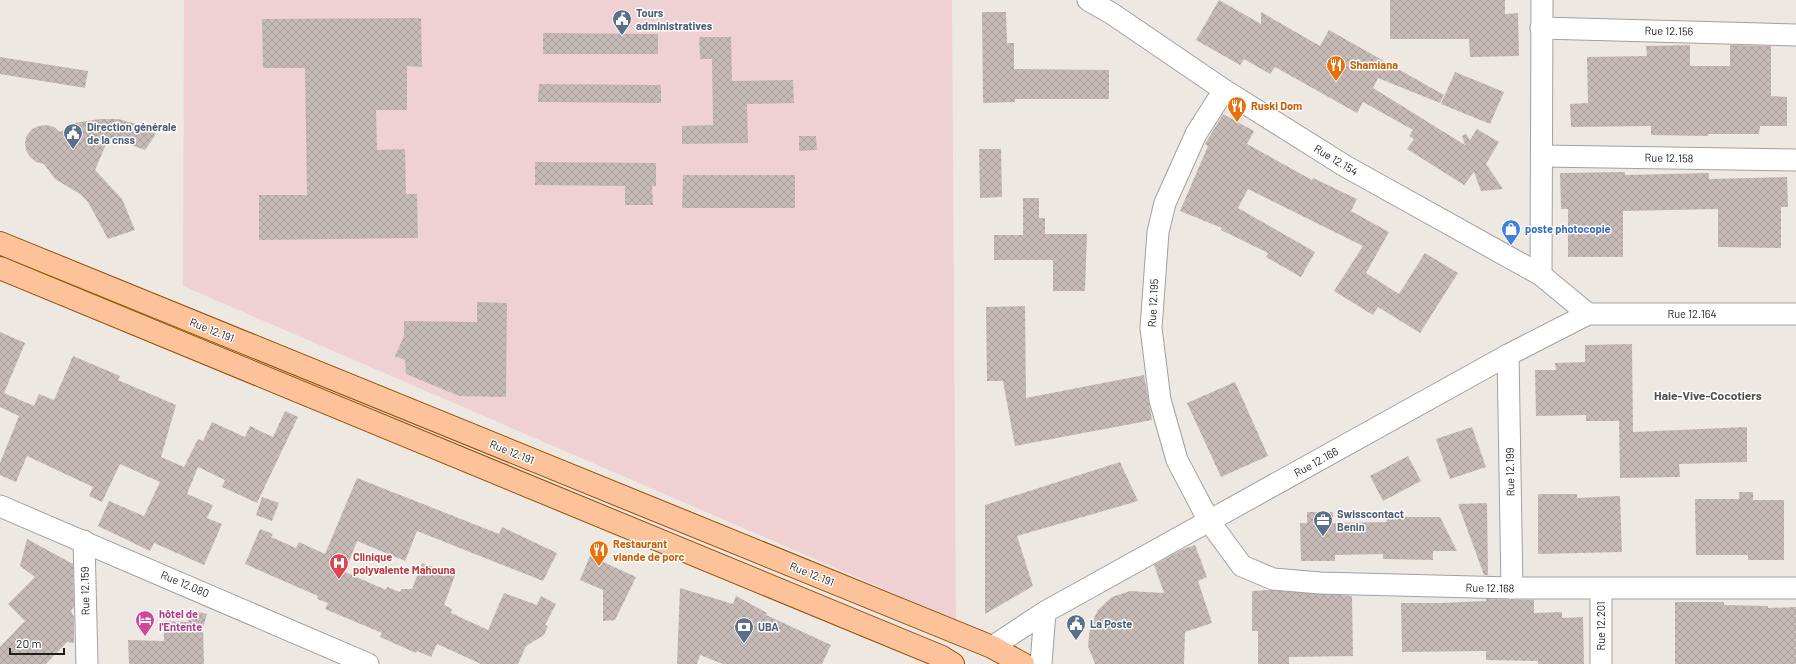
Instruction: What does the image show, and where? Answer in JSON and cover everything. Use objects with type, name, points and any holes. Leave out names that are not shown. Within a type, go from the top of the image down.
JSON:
[{"type":"main road","name":"Rue 12.191","points":[[0,243],[992,647],[1023,664]]},
{"type":"main road","points":[[0,268],[945,662]]},
{"type":"street","name":"Rue 12.154","points":[[1088,0],[1114,6],[1224,90],[1345,166],[1541,275],[1588,314]]},
{"type":"street","points":[[1541,275],[1542,0]]},
{"type":"street","name":"Rue 12.156","points":[[1541,28],[1796,35]]},
{"type":"street","name":"Rue 12.195","points":[[1208,521],[1177,460],[1160,400],[1152,328],[1158,232],[1165,203],[1196,134],[1224,90]]},
{"type":"street","name":"Rue 12.158","points":[[1542,156],[1796,160]]},
{"type":"street","name":"Rue 12.166","points":[[992,647],[1046,612],[1208,521],[1508,356],[1588,314]]},
{"type":"street","name":"Rue 12.164","points":[[1588,314],[1796,314]]},
{"type":"street","name":"Rue 12.199","points":[[1508,356],[1512,588]]},
{"type":"street","name":"Rue 12.080","points":[[0,506],[368,664]]},
{"type":"street","name":"Rue 12.168","points":[[1208,521],[1242,566],[1273,579],[1320,583],[1512,588],[1796,588]]},
{"type":"street","name":"Rue 12.159","points":[[84,541],[87,664]]},
{"type":"street","name":"Rue 12.201","points":[[1601,589],[1601,664]]},
{"type":"street","points":[[1041,664],[1046,612]]},
{"type":"shaded area","points":[[184,0],[952,0],[956,620],[183,286]]},
{"type":"building","points":[[1219,0],[1261,24],[1261,12],[1320,46],[1329,30],[1444,95],[1440,103],[1378,78],[1373,88],[1465,145],[1462,136],[1466,134],[1470,140],[1477,129],[1499,142],[1486,164],[1503,189],[1481,191],[1474,172],[1464,185],[1407,149],[1414,139],[1409,136],[1413,130],[1363,102],[1357,113],[1275,67],[1270,74],[1244,59],[1240,65],[1196,40]]},
{"type":"building","points":[[1390,0],[1505,0],[1505,14],[1518,13],[1519,56],[1470,57],[1469,39],[1390,39]]},
{"type":"building","points":[[982,12],[1006,12],[1007,43],[1014,43],[1014,69],[1109,70],[1109,99],[1015,99],[1015,102],[983,103]]},
{"type":"building","points":[[421,18],[422,67],[407,66],[407,110],[376,110],[377,150],[405,149],[406,194],[417,194],[418,238],[259,240],[259,195],[307,195],[305,68],[263,68],[262,19]]},
{"type":"building","points":[[543,33],[658,34],[658,54],[543,54]]},
{"type":"building","points":[[699,37],[731,37],[732,81],[793,80],[794,103],[747,104],[748,143],[682,144],[682,126],[713,125],[712,59],[700,59]]},
{"type":"building","points":[[1690,45],[1690,66],[1730,66],[1730,45],[1771,46],[1771,96],[1787,97],[1787,126],[1760,126],[1759,134],[1708,134],[1708,136],[1651,135],[1651,126],[1571,127],[1570,104],[1588,103],[1587,57],[1647,56],[1646,46]]},
{"type":"building","points":[[0,57],[88,71],[85,88],[0,74]]},
{"type":"building","points":[[1455,72],[1504,92],[1490,124],[1441,104]]},
{"type":"building","points":[[539,84],[661,85],[661,103],[538,102]]},
{"type":"building","points":[[1223,114],[1254,131],[1247,144],[1312,180],[1313,178],[1357,199],[1351,211],[1389,232],[1366,273],[1399,294],[1425,253],[1458,273],[1420,333],[1378,307],[1373,315],[1334,291],[1363,246],[1248,189],[1238,208],[1315,252],[1301,277],[1266,257],[1268,253],[1221,230],[1222,228],[1180,211],[1208,146],[1205,144]]},
{"type":"building","points":[[100,119],[118,119],[136,124],[156,134],[145,150],[121,141],[108,140],[95,170],[122,199],[135,230],[108,239],[88,202],[80,194],[55,179],[44,164],[36,162],[30,157],[26,150],[25,142],[27,135],[32,129],[39,126],[47,125],[54,127],[60,132],[74,123]]},
{"type":"building","points":[[799,136],[816,136],[817,150],[799,151]]},
{"type":"building","points":[[979,149],[1001,149],[1002,197],[980,198]]},
{"type":"building","points":[[535,162],[656,163],[656,186],[652,186],[653,205],[625,205],[625,186],[535,185]]},
{"type":"building","points":[[1625,172],[1625,175],[1709,173],[1709,179],[1787,177],[1788,207],[1781,207],[1781,248],[1718,247],[1718,209],[1623,211],[1623,257],[1568,257],[1568,209],[1561,209],[1560,173]]},
{"type":"building","points":[[683,175],[795,175],[795,208],[682,208]]},
{"type":"building","points":[[1023,198],[1039,198],[1039,218],[1045,218],[1045,234],[1087,234],[1085,291],[1053,291],[1053,260],[994,260],[994,235],[1023,235]]},
{"type":"building","points":[[477,302],[507,303],[506,397],[459,396],[406,374],[405,360],[395,356],[404,336],[404,321],[477,322]]},
{"type":"building","points":[[1025,306],[1026,398],[1144,375],[1152,420],[1015,446],[1003,381],[987,381],[986,307]]},
{"type":"building","points":[[0,332],[25,343],[4,393],[34,406],[39,394],[54,400],[73,356],[120,376],[118,380],[176,405],[161,457],[184,467],[198,439],[203,441],[212,422],[245,437],[250,426],[273,437],[285,411],[298,417],[257,503],[222,487],[225,480],[198,467],[187,494],[213,505],[207,518],[222,524],[204,565],[154,543],[150,551],[98,526],[109,501],[144,516],[160,482],[120,464],[102,502],[89,496],[93,487],[27,456],[16,482],[0,475],[0,463],[19,416],[0,407]]},
{"type":"building","points":[[1632,344],[1633,432],[1747,427],[1747,462],[1679,464],[1680,477],[1620,478],[1619,421],[1586,421],[1586,415],[1536,416],[1535,370],[1556,370],[1555,363],[1585,362],[1585,345]]},
{"type":"building","points":[[1235,382],[1268,456],[1221,477],[1187,403]]},
{"type":"building","points":[[1472,427],[1486,467],[1450,479],[1436,439]]},
{"type":"building","points":[[1408,456],[1421,481],[1383,501],[1370,476]]},
{"type":"building","points":[[1120,462],[1138,501],[1017,536],[1033,586],[985,614],[985,505]]},
{"type":"building","points":[[357,478],[499,534],[502,527],[557,553],[543,581],[417,531],[405,561],[357,541],[345,572],[386,590],[387,587],[400,592],[402,589],[412,589],[422,563],[455,575],[444,605],[452,609],[451,613],[488,630],[504,593],[537,605],[541,596],[556,604],[545,625],[548,626],[544,635],[526,646],[518,664],[481,664],[437,644],[431,657],[417,651],[416,653],[380,637],[382,633],[325,609],[328,603],[317,599],[318,596],[245,564],[260,529],[273,534],[271,537],[296,548],[299,542],[325,554]]},
{"type":"building","points":[[1739,492],[1753,492],[1753,500],[1784,500],[1784,560],[1748,560],[1748,555],[1696,555],[1695,499],[1739,499]]},
{"type":"building","points":[[1538,494],[1577,494],[1577,498],[1620,496],[1622,552],[1538,554]]},
{"type":"building","points":[[262,497],[279,503],[272,521],[256,515]]},
{"type":"building","points":[[1487,503],[1488,575],[1484,575],[1458,504]]},
{"type":"building","points":[[1307,512],[1333,512],[1333,523],[1387,522],[1385,517],[1440,517],[1457,551],[1433,551],[1433,560],[1383,559],[1383,554],[1335,555],[1335,561],[1301,561],[1300,523],[1307,523]]},
{"type":"building","points":[[27,539],[73,564],[74,606],[71,611],[74,617],[74,643],[67,642],[46,664],[0,664],[0,647],[25,621],[8,604],[35,577],[20,566]]},
{"type":"building","points":[[1195,545],[1207,577],[1198,581],[1212,623],[1185,632],[1184,664],[1095,664],[1088,646],[1090,627],[1098,610],[1112,597],[1130,591],[1164,593],[1154,565],[1181,550]]},
{"type":"building","points":[[590,556],[636,577],[615,620],[603,621],[603,590],[580,580]]},
{"type":"building","points":[[680,588],[733,604],[736,596],[767,613],[766,615],[831,645],[822,664],[723,664],[700,655],[697,664],[677,664]]},
{"type":"building","points":[[1269,590],[1352,596],[1353,656],[1289,657],[1289,664],[1258,664],[1258,631],[1252,631],[1252,591]]},
{"type":"building","points":[[1486,599],[1534,600],[1534,613],[1562,612],[1562,618],[1583,617],[1584,664],[1538,664],[1538,661],[1486,660],[1486,651],[1402,652],[1401,603],[1486,601]]},
{"type":"building","points":[[1675,602],[1724,602],[1724,605],[1768,606],[1768,608],[1796,607],[1796,664],[1675,664]]},
{"type":"building","points":[[191,610],[207,614],[203,628],[204,664],[129,664],[128,640],[164,641],[164,621],[188,622]]},
{"type":"place","name":"Tours administratives","points":[[622,36]]},
{"type":"place","name":"Shamiana","points":[[1336,82]]},
{"type":"place","name":"Ruski Dom","points":[[1237,123]]},
{"type":"place","name":"Direction générale de la cnss","points":[[73,150]]},
{"type":"place","name":"poste photocopie","points":[[1511,246]]},
{"type":"place","name":"Swisscontact Benin","points":[[1323,537]]},
{"type":"place","name":"Restaurant viande de porc","points":[[599,567]]},
{"type":"place","name":"Clinique polyvalente Mahouna","points":[[339,580]]},
{"type":"place","name":"hôtel de l'Entente","points":[[145,637]]},
{"type":"place","name":"La Poste","points":[[1076,641]]},
{"type":"place","name":"UBA","points":[[744,644]]},
{"type":"district","name":"Haie-Vive-Cocotiers","points":[[1708,396]]}]
